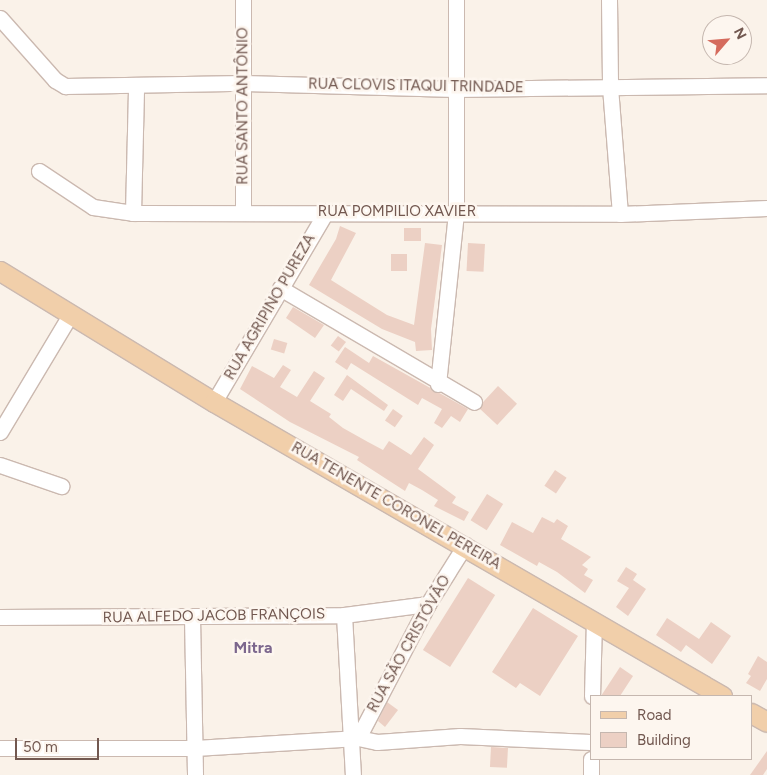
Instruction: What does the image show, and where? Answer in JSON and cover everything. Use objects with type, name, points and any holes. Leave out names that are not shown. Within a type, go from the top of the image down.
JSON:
[{"type":"main road","name":"RUA TENENTE CORONEL PEREIRA","points":[[0,272],[214,402],[465,545],[720,695]]},
{"type":"main road","points":[[752,714],[767,722]]},
{"type":"street","name":"RUA SANTO ANTÔNIO","points":[[243,0],[243,212]]},
{"type":"street","points":[[438,384],[456,212],[456,0]]},
{"type":"street","points":[[609,0],[610,87],[620,214]]},
{"type":"street","name":"RUA CLOVIS ITAQUI TRINDADE","points":[[0,18],[55,80],[65,86],[136,87],[244,83],[455,88],[767,85]]},
{"type":"street","points":[[133,213],[136,87]]},
{"type":"street","name":"RUA POMPILIO XAVIER","points":[[39,171],[93,207],[133,213],[456,212],[620,214],[767,208]]},
{"type":"street","name":"RUA AGRIPINO PUREZA","points":[[214,402],[326,212]]},
{"type":"street","points":[[280,288],[438,384],[474,402]]},
{"type":"street","points":[[0,432],[70,315]]},
{"type":"street","points":[[0,465],[61,486]]},
{"type":"street","name":"RUA SÃO CRISTÓVÃO","points":[[355,738],[428,604],[465,545]]},
{"type":"street","name":"RUA ALFEDO JACOB FRANÇOIS","points":[[0,617],[344,615],[428,604]]},
{"type":"street","name":"RUA SÃO CRISTÓVÃO","points":[[344,615],[355,738],[353,775]]},
{"type":"street","points":[[192,617],[194,775]]},
{"type":"street","points":[[592,695],[594,622]]},
{"type":"street","points":[[0,748],[195,748],[355,738],[377,742],[460,736],[590,742]]},
{"type":"street","points":[[591,760],[591,775]]},
{"type":"building","points":[[340,226],[356,233],[331,280],[387,315],[414,325],[425,243],[442,245],[431,329],[432,350],[416,351],[415,342],[382,329],[309,285],[336,239]]},
{"type":"building","points":[[404,228],[421,228],[421,241],[404,241]]},
{"type":"building","points":[[468,243],[485,244],[484,272],[467,271]]},
{"type":"building","points":[[391,254],[407,254],[407,271],[391,271]]},
{"type":"building","points":[[293,307],[324,325],[315,338],[286,318]]},
{"type":"building","points":[[338,336],[346,342],[339,352],[331,346]]},
{"type":"building","points":[[274,339],[287,343],[284,354],[271,350]]},
{"type":"building","points":[[345,347],[369,363],[373,356],[468,409],[460,422],[451,416],[442,428],[434,423],[442,409],[422,398],[418,405],[351,363],[347,370],[335,362]]},
{"type":"building","points":[[283,365],[291,370],[280,387],[297,397],[314,371],[325,378],[310,401],[331,414],[329,417],[343,428],[383,450],[389,441],[411,455],[424,437],[434,445],[418,469],[456,497],[452,503],[469,512],[464,521],[434,506],[438,500],[422,490],[409,483],[405,491],[357,460],[359,457],[290,422],[240,389],[252,366],[274,378]]},
{"type":"building","points":[[347,375],[388,405],[384,411],[351,389],[343,401],[334,395]]},
{"type":"building","points":[[498,386],[517,404],[497,425],[478,407]]},
{"type":"building","points":[[393,409],[403,416],[395,427],[385,420]]},
{"type":"building","points":[[555,470],[567,478],[556,494],[544,486]]},
{"type":"building","points":[[487,494],[503,504],[487,530],[471,520]]},
{"type":"building","points":[[542,517],[554,523],[557,519],[568,526],[561,539],[591,557],[582,565],[588,569],[584,575],[593,580],[585,593],[557,572],[539,562],[537,566],[500,545],[512,522],[533,533]]},
{"type":"building","points":[[626,567],[637,574],[633,580],[646,589],[628,616],[616,607],[629,588],[617,581]]},
{"type":"building","points":[[468,578],[495,595],[450,667],[423,650]]},
{"type":"building","points":[[533,608],[578,636],[540,696],[520,683],[516,688],[492,672]]},
{"type":"building","points":[[667,618],[699,639],[711,622],[731,636],[712,664],[686,645],[681,652],[656,635]]},
{"type":"building","points":[[758,656],[767,662],[767,679],[760,691],[746,683],[751,676],[748,674]]},
{"type":"building","points":[[620,667],[633,676],[621,695],[602,695]]},
{"type":"building","points":[[387,702],[398,710],[385,727],[378,721]]},
{"type":"building","points":[[491,747],[508,748],[507,768],[490,767]]},
{"type":"building","points":[[767,751],[767,769],[763,775],[750,775]]},
{"type":"district","name":"Mitra","points":[[253,648]]}]
